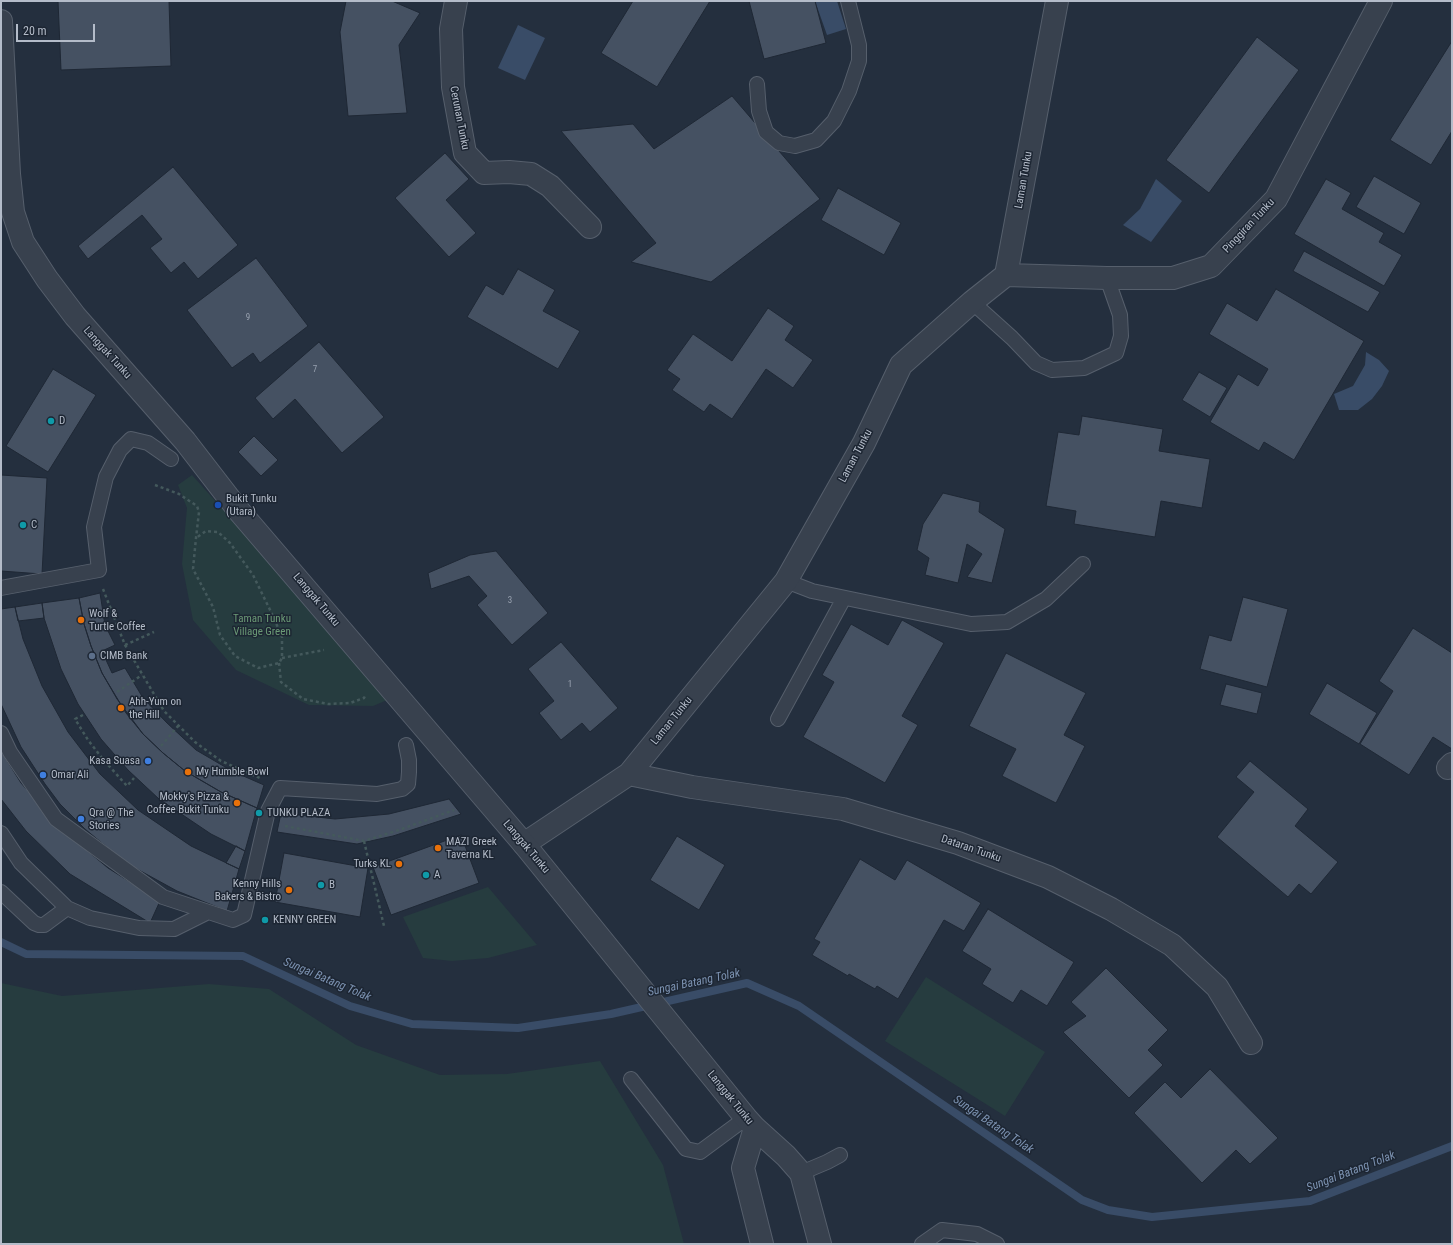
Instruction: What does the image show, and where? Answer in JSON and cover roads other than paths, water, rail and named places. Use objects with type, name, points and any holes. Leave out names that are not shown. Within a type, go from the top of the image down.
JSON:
[{"type":"street","name":"Cerunan Tunku","points":[[456,1],[451,29],[453,86],[464,153],[484,173],[508,172],[531,174],[538,178],[550,186],[590,227]]},
{"type":"street","name":"Laman Tunku","points":[[524,844],[629,774],[786,581],[864,443],[901,365],[972,302],[1006,275],[1057,1]]},
{"type":"street","name":"Pinggiran Tunku","points":[[1006,275],[1173,278],[1212,266],[1276,200],[1381,1]]},
{"type":"street","name":"Langgak Tunku","points":[[1,21],[9,181],[13,212],[24,242],[47,279],[75,316],[185,441],[230,500],[524,844],[751,1123],[786,1156],[800,1173],[820,1244]]},
{"type":"street","name":"Dataran Tunku","points":[[629,774],[692,787],[842,809],[958,843],[1048,877],[1111,908],[1172,945],[1217,987],[1251,1042]]},
{"type":"street","name":"Langgak Tunku","points":[[751,1123],[743,1168],[762,1244]]},
{"type":"lane","points":[[757,84],[759,111],[766,132],[779,143],[795,146],[816,140],[834,121],[849,91],[859,60],[859,45],[848,1]]},
{"type":"lane","points":[[972,302],[1012,338],[1036,363],[1052,370],[1084,368],[1116,353],[1121,336],[1120,315],[1107,278]]},
{"type":"lane","points":[[1,588],[98,570],[94,527],[106,477],[120,450],[131,439],[148,443],[168,463],[185,441]]},
{"type":"lane","points":[[786,581],[812,591],[971,624],[1007,622],[1046,599],[1083,564]]},
{"type":"lane","points":[[778,718],[844,598]]},
{"type":"lane","points":[[1,733],[10,752],[56,819],[163,897],[233,920],[244,915],[268,811],[280,788],[377,794],[402,789],[408,784],[410,772],[409,760],[402,748],[428,732]]},
{"type":"lane","points":[[1,833],[21,863],[67,908],[90,918],[139,928],[174,929],[208,912]]},
{"type":"lane","points":[[1,892],[34,923],[39,925],[44,925],[67,908]]},
{"type":"lane","points":[[631,1079],[686,1149],[700,1152],[751,1123]]},
{"type":"lane","points":[[800,1173],[840,1155]]},
{"type":"lane","points":[[922,1244],[942,1230],[977,1234],[997,1244]]},
{"type":"water","points":[[815,1],[837,1],[846,29],[827,35]]},
{"type":"water","points":[[518,25],[545,38],[525,80],[498,68]]},
{"type":"water","points":[[1156,179],[1182,201],[1151,242],[1123,225],[1140,209]]},
{"type":"water","points":[[1366,352],[1379,360],[1389,371],[1382,386],[1372,399],[1358,410],[1339,410],[1334,394],[1353,386],[1365,365]]},
{"type":"waterway","name":"Sungai Batang Tolak","points":[[1,942],[26,954],[243,956],[350,1006],[412,1024],[518,1028],[611,1014],[747,983],[799,1006],[1082,1200],[1108,1210],[1152,1217],[1310,1201],[1452,1146]]},
{"type":"place","name":"D","points":[[51,421]]},
{"type":"place","name":"Bukit Tunku (Utara)","points":[[218,505]]},
{"type":"place","name":"C","points":[[23,525]]},
{"type":"place","name":"Wolf & Turtle Coffee","points":[[81,620]]},
{"type":"place","name":"CIMB Bank","points":[[92,656]]},
{"type":"place","name":"Ahh-Yum on the Hill","points":[[121,708]]},
{"type":"place","name":"Kasa Suasa","points":[[148,761]]},
{"type":"place","name":"My Humble Bowl","points":[[188,772]]},
{"type":"place","name":"Omar Ali","points":[[43,775]]},
{"type":"place","name":"Mokky's Pizza & Coffee Bukit Tunku","points":[[237,803]]},
{"type":"place","name":"TUNKU PLAZA","points":[[259,813]]},
{"type":"place","name":"Qra @ The Stories","points":[[81,819]]},
{"type":"place","name":"MAZI Greek Taverna KL","points":[[438,848]]},
{"type":"place","name":"Turks KL","points":[[399,864]]},
{"type":"place","name":"A","points":[[426,875]]},
{"type":"place","name":"B","points":[[321,885]]},
{"type":"place","name":"Kenny Hills Bakers & Bistro","points":[[289,890]]},
{"type":"place","name":"KENNY GREEN","points":[[265,920]]},
{"type":"park label","name":"Taman Tunku Village Green","points":[[262,625]]}]
